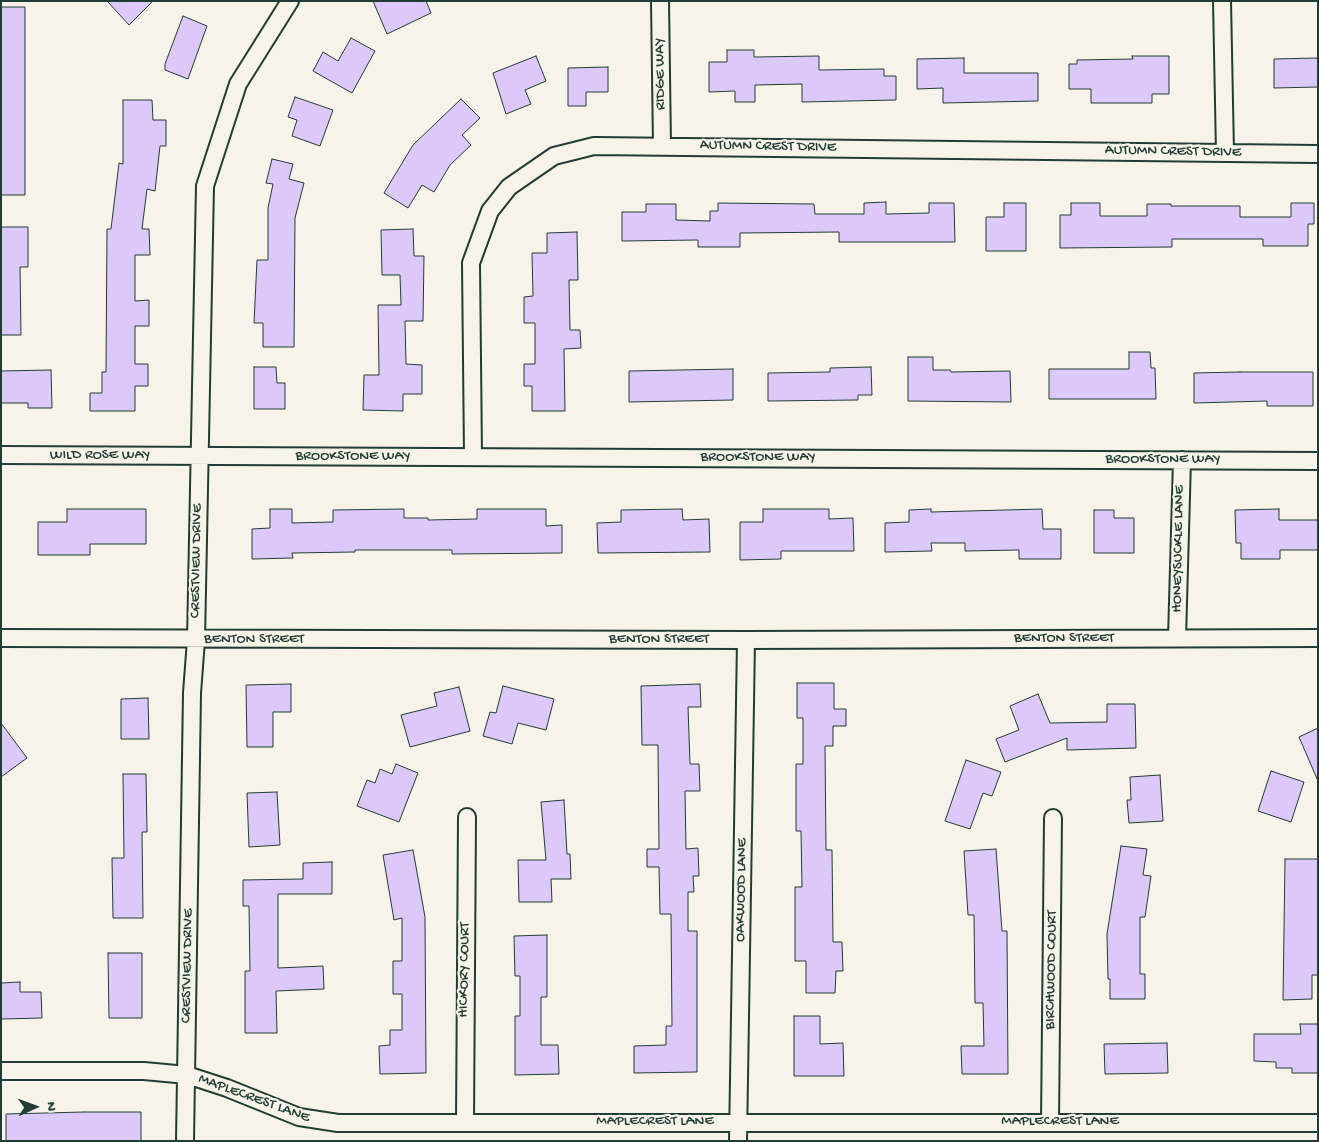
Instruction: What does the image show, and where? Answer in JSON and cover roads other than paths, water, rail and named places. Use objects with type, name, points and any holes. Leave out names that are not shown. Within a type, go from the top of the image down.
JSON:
[{"type":"street","name":"CRESTVIEW DRIVE","points":[[185,1141],[192,693],[196,640],[198,456],[205,186],[238,84],[290,1]]},
{"type":"street","name":"RIDGE WAY","points":[[660,1],[662,146]]},
{"type":"street","points":[[1222,1],[1226,153]]},
{"type":"street","name":"AUTUMN CREST DRIVE","points":[[473,456],[471,263],[490,211],[509,187],[554,156],[594,146],[1318,154]]},
{"type":"street","name":"WILD ROSE WAY","points":[[1,455],[198,456]]},
{"type":"street","name":"BROOKSTONE WAY","points":[[198,456],[1318,461]]},
{"type":"street","name":"HONEYSUCKLE LANE","points":[[1177,638],[1182,460]]},
{"type":"street","name":"BENTON STREET","points":[[1,638],[196,640],[1318,638]]},
{"type":"street","name":"OAKWOOD LANE","points":[[738,1141],[746,640]]},
{"type":"street","name":"HICKORY COURT","points":[[466,1122],[467,817]]},
{"type":"street","name":"BIRCHWOOD COURT","points":[[1050,1122],[1053,818]]},
{"type":"street","name":"MAPLECREST LANE","points":[[1,1071],[144,1070],[187,1074],[299,1117],[319,1121],[1318,1123]]}]
